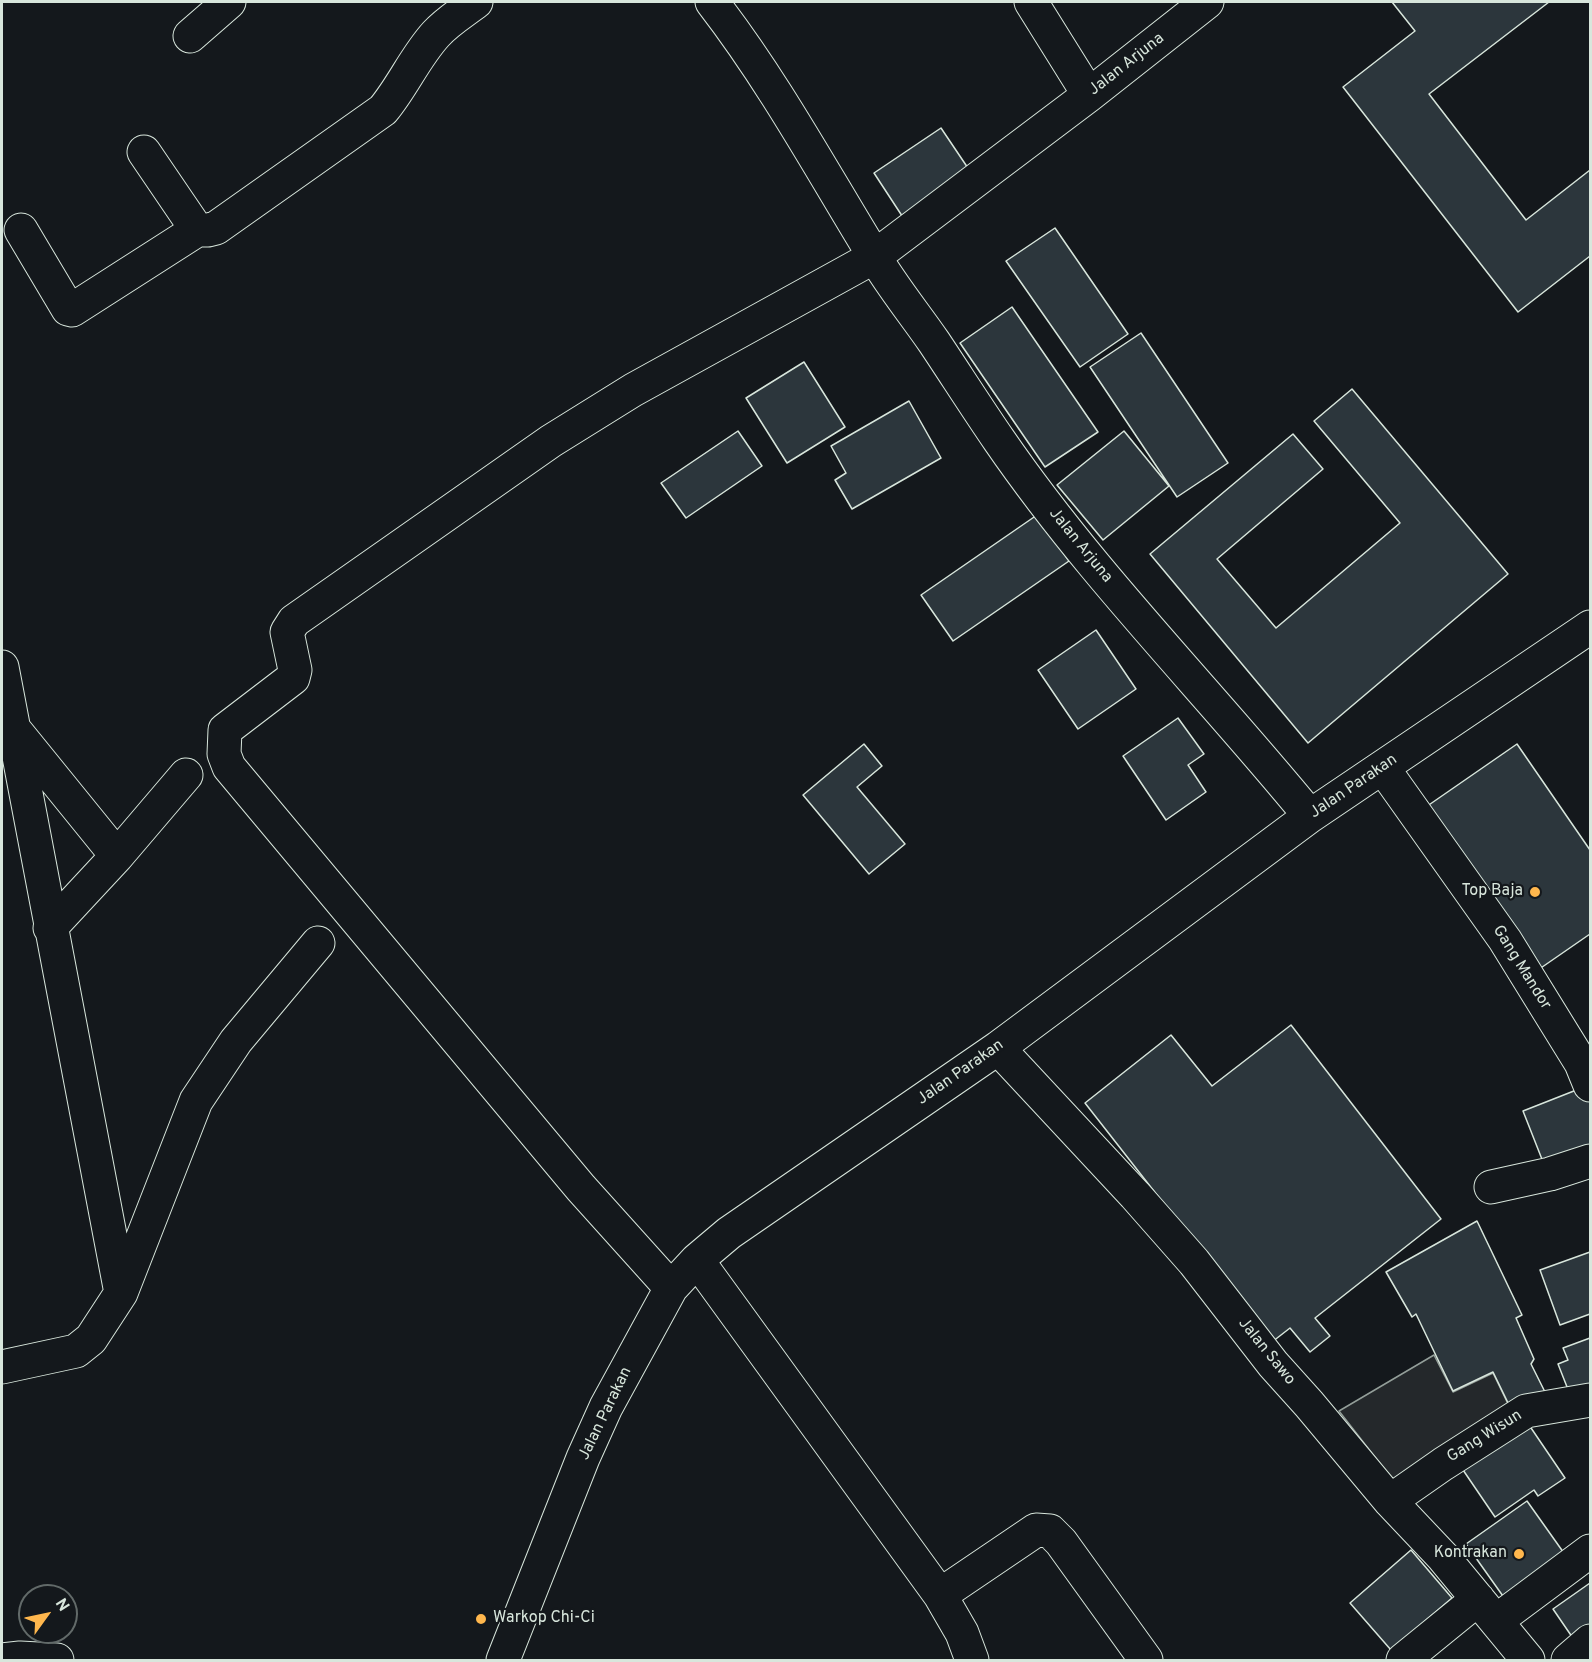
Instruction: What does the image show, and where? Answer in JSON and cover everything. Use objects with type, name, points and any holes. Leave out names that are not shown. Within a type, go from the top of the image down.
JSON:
[{"type":"street","points":[[190,36],[229,2]]},
{"type":"street","points":[[21,230],[68,309],[72,310],[196,230],[216,228],[383,110],[435,35],[447,23],[476,2]]},
{"type":"street","name":"Jalan Arjuna","points":[[712,2],[737,34],[809,145],[874,257],[1000,442],[1055,515],[1126,602],[1310,816]]},
{"type":"street","points":[[1031,2],[1089,95]]},
{"type":"street","name":"Jalan Arjuna","points":[[874,257],[1089,95],[1207,2]]},
{"type":"street","points":[[144,152],[196,230]]},
{"type":"street","points":[[671,1288],[581,1188],[229,767],[224,754],[225,729],[293,678],[295,670],[287,632],[294,621],[551,441],[633,390],[874,257]]},
{"type":"street","name":"Jalan Parakan","points":[[503,1660],[583,1458],[606,1407],[671,1288],[697,1260],[729,1233],[998,1048],[1310,816],[1590,627]]},
{"type":"street","points":[[2,667],[121,1293]]},
{"type":"street","points":[[12,727],[117,856]]},
{"type":"street","name":"Gang Mandor","points":[[1383,768],[1505,940],[1581,1063],[1590,1085]]},
{"type":"street","points":[[51,928],[117,856],[186,775]]},
{"type":"street","points":[[2,1367],[76,1351],[91,1339],[121,1293],[196,1101],[236,1041],[318,943]]},
{"type":"street","name":"Jalan Sawo","points":[[998,1048],[1194,1262],[1274,1364],[1390,1501],[1443,1557],[1528,1660]]},
{"type":"street","points":[[1491,1187],[1550,1174],[1590,1161]]},
{"type":"street","points":[[697,1260],[940,1595],[962,1633],[972,1660]]},
{"type":"street","name":"Gang Wisun","points":[[1390,1501],[1526,1411],[1590,1400]]},
{"type":"street","points":[[940,1595],[1036,1530],[1050,1532],[1062,1542],[1146,1660]]},
{"type":"street","points":[[1403,1660],[1590,1551]]},
{"type":"street","points":[[1568,1660],[1590,1641]]},
{"type":"street","points":[[2,1660],[20,1658],[57,1660]]},
{"type":"shaded area","points":[[1434,1355],[1453,1392],[1493,1373],[1510,1408],[1396,1484],[1339,1411]]},
{"type":"building","points":[[1392,2],[1549,2],[1429,94],[1526,220],[1590,170],[1590,256],[1518,312],[1343,87],[1415,31]]},
{"type":"building","points":[[941,128],[976,180],[908,225],[874,173]]},
{"type":"building","points":[[1055,228],[1128,334],[1080,367],[1006,261]]},
{"type":"building","points":[[1012,307],[1098,432],[1045,467],[960,343]]},
{"type":"building","points":[[1141,333],[1228,463],[1177,497],[1090,367]]},
{"type":"building","points":[[804,362],[845,427],[787,463],[746,398]]},
{"type":"building","points":[[1352,389],[1508,574],[1308,743],[1150,554],[1293,434],[1323,469],[1217,559],[1276,628],[1400,523],[1314,421]]},
{"type":"building","points":[[909,401],[941,458],[852,509],[835,480],[846,473],[831,446]]},
{"type":"building","points":[[738,431],[762,466],[686,518],[661,483]]},
{"type":"building","points":[[1124,431],[1169,486],[1103,540],[1057,485]]},
{"type":"building","points":[[1037,515],[1069,561],[953,641],[921,595]]},
{"type":"building","points":[[1096,630],[1136,689],[1078,729],[1038,670]]},
{"type":"building","points":[[1178,718],[1204,754],[1188,765],[1206,792],[1166,820],[1123,756]]},
{"type":"building","points":[[864,744],[882,766],[857,787],[905,844],[869,874],[803,795]]},
{"type":"building","name":"Top Baja","points":[[1517,744],[1590,850],[1590,934],[1535,972],[1423,809]]},
{"type":"building","points":[[1291,1025],[1441,1219],[1315,1318],[1330,1336],[1310,1352],[1290,1328],[1272,1342],[1085,1103],[1171,1035],[1212,1086]]},
{"type":"building","points":[[1584,1087],[1590,1103],[1590,1155],[1547,1172],[1523,1111]]},
{"type":"building","points":[[1477,1221],[1522,1315],[1516,1318],[1534,1359],[1531,1364],[1545,1392],[1511,1409],[1493,1372],[1453,1391],[1416,1314],[1412,1317],[1386,1272]]},
{"type":"building","points":[[1590,1252],[1590,1314],[1560,1325],[1540,1270]]},
{"type":"building","points":[[1590,1338],[1590,1393],[1569,1392],[1558,1364],[1568,1360],[1563,1348]]},
{"type":"building","points":[[1527,1422],[1565,1478],[1538,1496],[1534,1490],[1495,1517],[1461,1467]]},
{"type":"building","name":"Kontrakan","points":[[1527,1501],[1571,1563],[1510,1606],[1466,1544]]},
{"type":"building","points":[[1411,1550],[1452,1598],[1391,1650],[1350,1603]]},
{"type":"building","points":[[1590,1583],[1590,1639],[1579,1647],[1553,1609]]},
{"type":"place","name":"Top Baja","points":[[1535,892]]},
{"type":"place","name":"Kontrakan","points":[[1519,1554]]},
{"type":"place","name":"Warkop Chi-Ci","points":[[481,1619]]}]
